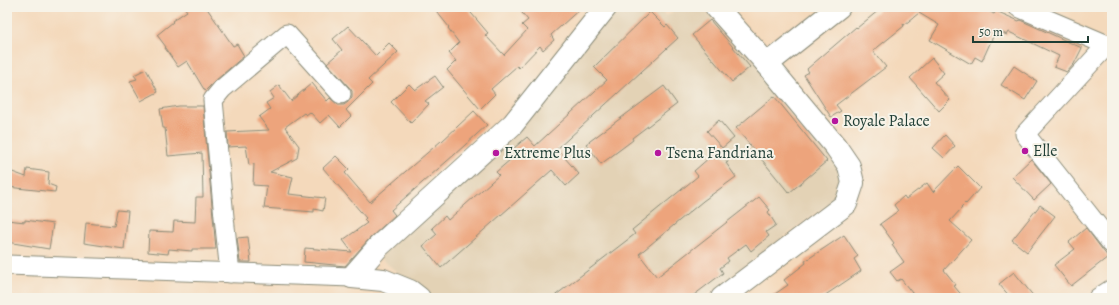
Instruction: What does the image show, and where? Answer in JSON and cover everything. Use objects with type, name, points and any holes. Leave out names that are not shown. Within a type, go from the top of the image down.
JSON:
[{"type":"main road","points":[[352,277],[378,247],[513,124],[606,7]]},
{"type":"main road","points":[[716,7],[836,147],[849,166],[853,183],[846,204],[722,298]]},
{"type":"main road","points":[[766,64],[839,7]]},
{"type":"main road","points":[[352,277],[383,280],[410,292],[419,298]]},
{"type":"street","points":[[1018,7],[1110,46],[1025,134],[1112,244]]},
{"type":"street","points":[[230,273],[213,100],[222,89],[287,34],[341,94]]},
{"type":"street","points":[[7,266],[352,277]]},
{"type":"street","points":[[1098,298],[1112,288]]},
{"type":"shaded area","name":"Tsena Fandriana","points":[[612,7],[658,7],[666,16],[679,8],[702,7],[756,60],[840,158],[840,186],[833,200],[702,298],[535,298],[531,292],[525,298],[428,298],[373,252]]},
{"type":"building","points":[[184,7],[206,7],[233,46],[237,44],[244,56],[205,91],[187,61],[178,67],[157,35],[173,22],[172,21],[187,11]]},
{"type":"building","points":[[433,7],[466,7],[488,33],[485,35],[504,55],[527,30],[522,25],[528,20],[517,7],[582,7],[551,35],[554,40],[543,50],[540,46],[519,68],[517,66],[491,89],[495,94],[480,109],[447,70],[456,61],[449,53],[459,43],[448,28],[449,27]]},
{"type":"building","points":[[873,7],[981,7],[994,14],[996,11],[1019,21],[1020,20],[1082,48],[1074,64],[1067,72],[1054,67],[1059,56],[1009,32],[1007,35],[996,30],[982,61],[975,57],[971,64],[930,40],[939,25],[919,13],[904,25],[903,24],[904,26],[873,51],[886,67],[836,105],[841,111],[831,117],[804,75],[809,72],[807,69],[856,27],[857,28],[879,10]]},
{"type":"building","points":[[650,12],[665,27],[667,25],[678,38],[557,149],[579,174],[566,186],[552,170],[441,268],[423,246],[437,234],[432,228],[445,216],[448,220],[499,175],[496,172],[518,153],[514,148],[527,137],[535,146],[607,80],[594,67]]},
{"type":"building","points":[[710,20],[750,67],[732,82],[692,35]]},
{"type":"building","points":[[348,26],[376,56],[389,43],[398,52],[368,80],[372,84],[346,110],[351,116],[340,127],[329,115],[320,123],[310,112],[306,115],[304,113],[285,127],[299,146],[297,158],[270,172],[293,177],[289,194],[325,198],[323,211],[314,209],[314,212],[264,208],[267,186],[253,185],[254,164],[249,165],[246,146],[228,147],[227,132],[269,130],[259,117],[270,109],[266,103],[274,98],[270,92],[279,85],[291,101],[312,83],[327,101],[330,98],[338,105],[344,105],[348,102],[352,97],[352,91],[327,63],[342,50],[333,39]]},
{"type":"building","points":[[932,58],[944,73],[934,82],[950,100],[939,111],[910,78]]},
{"type":"building","points":[[1014,66],[1037,81],[1025,100],[1001,85]]},
{"type":"building","points":[[146,69],[158,92],[141,101],[130,81],[137,79],[134,75]]},
{"type":"building","points":[[435,76],[443,87],[425,101],[429,104],[411,123],[391,102],[409,84],[415,90]]},
{"type":"building","points":[[664,86],[677,104],[601,164],[586,144]]},
{"type":"building","points":[[774,96],[827,161],[789,193],[736,128]]},
{"type":"building","points":[[179,106],[203,106],[216,249],[192,249],[192,251],[169,249],[168,254],[148,252],[149,231],[173,232],[174,221],[195,222],[196,197],[203,197],[202,153],[168,156],[165,128],[163,128],[160,109]]},
{"type":"building","points":[[474,111],[487,125],[391,210],[395,215],[369,239],[345,266],[304,262],[305,248],[352,252],[343,240],[367,223],[364,220],[366,218],[323,168],[336,156],[349,169],[345,173],[370,202],[441,142]]},
{"type":"building","points":[[719,120],[734,138],[722,148],[707,131]]},
{"type":"building","points":[[945,135],[955,146],[944,158],[933,148]]},
{"type":"building","points":[[718,150],[728,162],[726,163],[736,177],[703,201],[639,254],[657,277],[759,197],[770,210],[768,212],[776,225],[766,232],[769,236],[751,251],[746,244],[727,258],[729,261],[720,268],[723,273],[690,298],[552,298],[635,234],[632,230],[698,176],[694,171]]},
{"type":"building","points":[[1031,159],[1051,184],[1034,200],[1012,177]]},
{"type":"building","points":[[958,166],[980,188],[966,204],[965,203],[961,207],[962,208],[950,221],[971,240],[944,270],[964,298],[916,298],[901,279],[897,281],[890,272],[904,262],[892,245],[894,243],[880,224],[898,211],[894,205],[904,196],[906,199],[927,183],[933,192]]},
{"type":"building","points":[[27,169],[49,172],[48,184],[56,187],[55,192],[7,187],[7,170],[26,177]]},
{"type":"building","points":[[1040,205],[1055,216],[1027,252],[1012,240]]},
{"type":"building","points":[[117,210],[128,211],[124,249],[84,243],[86,223],[114,226]]},
{"type":"building","points":[[7,220],[25,222],[25,220],[53,224],[49,249],[7,242]]},
{"type":"building","points":[[1086,228],[1108,257],[1071,286],[1054,265],[1075,249],[1069,242]]},
{"type":"building","points":[[844,235],[858,256],[854,259],[861,271],[821,298],[769,298],[788,285],[784,280],[806,263],[805,261]]},
{"type":"building","points":[[248,237],[251,262],[240,262],[237,238]]},
{"type":"building","points":[[1014,272],[1035,298],[1011,298],[999,284]]},
{"type":"place","name":"Royale Palace","points":[[835,121]]},
{"type":"place","name":"Elle","points":[[1025,151]]},
{"type":"place","name":"Extreme Plus","points":[[496,153]]},
{"type":"place","name":"Tsena Fandriana","points":[[658,153]]}]
